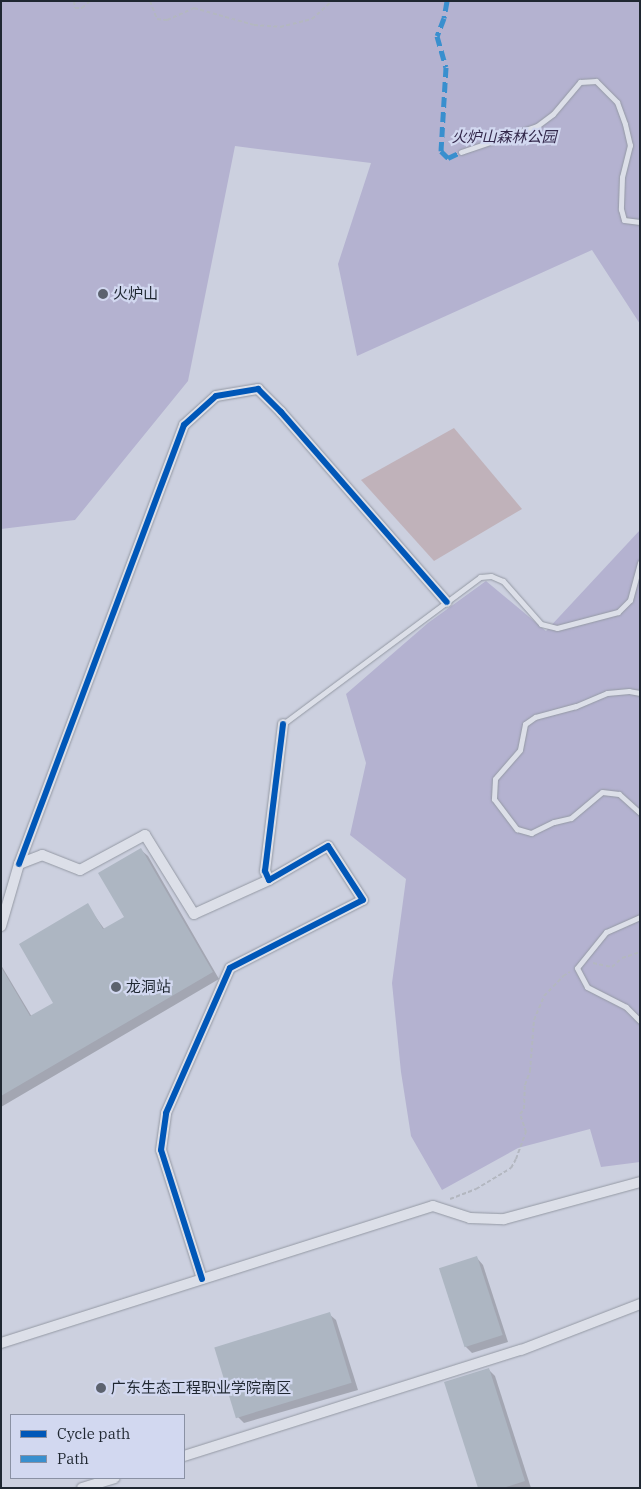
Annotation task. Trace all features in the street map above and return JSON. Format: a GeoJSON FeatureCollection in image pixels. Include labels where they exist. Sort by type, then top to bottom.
{"type":"FeatureCollection","features":[{"type":"Feature","properties":{"kind":"street"},"geometry":{"type":"LineString","coordinates":[[1,926],[19,864],[184,425],[216,396],[258,389],[281,412],[447,602]]}},
{"type":"Feature","properties":{"kind":"street"},"geometry":{"type":"LineString","coordinates":[[269,880],[265,870],[283,724]]}},
{"type":"Feature","properties":{"kind":"street"},"geometry":{"type":"LineString","coordinates":[[19,864],[42,855],[80,870],[145,835],[194,914],[269,880],[328,846],[363,900],[230,968],[166,1113],[161,1150],[202,1279]]}},
{"type":"Feature","properties":{"kind":"street"},"geometry":{"type":"LineString","coordinates":[[1,1343],[433,1206],[470,1218],[504,1219],[640,1182]]}},
{"type":"Feature","properties":{"kind":"street"},"geometry":{"type":"LineString","coordinates":[[185,1456],[521,1350],[640,1304]]}},
{"type":"Feature","properties":{"kind":"street"},"geometry":{"type":"LineString","coordinates":[[82,1488],[111,1479]]}},
{"type":"Feature","properties":{"kind":"lane"},"geometry":{"type":"LineString","coordinates":[[461,152],[537,126],[552,114],[580,82],[596,81],[617,102],[625,124],[630,145],[622,177],[621,209],[624,220],[640,222]]}},
{"type":"Feature","properties":{"kind":"lane"},"geometry":{"type":"LineString","coordinates":[[283,724],[480,577],[491,576],[503,581],[540,624],[557,628],[618,612],[630,600],[640,562]]}},
{"type":"Feature","properties":{"kind":"lane"},"geometry":{"type":"LineString","coordinates":[[640,693],[629,691],[607,693],[576,706],[535,717],[525,724],[520,750],[495,779],[494,799],[517,829],[531,833],[554,822],[571,818],[602,792],[619,794],[640,813]]}},
{"type":"Feature","properties":{"kind":"lane"},"geometry":{"type":"LineString","coordinates":[[640,917],[606,932],[577,968],[587,987],[626,1007],[640,1021]]}},
{"type":"Feature","properties":{"kind":"path"},"geometry":{"type":"LineString","coordinates":[[74,1],[75,8],[82,8],[90,1]]}},
{"type":"Feature","properties":{"kind":"path"},"geometry":{"type":"LineString","coordinates":[[150,1],[157,19],[167,20],[194,8],[254,25],[280,27],[312,19],[332,1]]}},
{"type":"Feature","properties":{"kind":"path"},"geometry":{"type":"LineString","coordinates":[[433,1206],[476,1189],[511,1168],[526,1132],[520,1114],[524,1109],[525,1085],[530,1071],[534,1020],[544,996],[563,976],[577,968],[592,962],[612,967],[622,958],[640,952]]}},
{"type":"Feature","properties":{"kind":"green space","name":"火炉山森林公园"},"geometry":{"type":"Polygon","coordinates":[[[1,1],[640,1],[640,324],[592,250],[357,356],[338,264],[371,163],[235,146],[188,381],[75,520],[1,529],[1,1]]]}},
{"type":"Feature","properties":{"kind":"green space"},"geometry":{"type":"Polygon","coordinates":[[[640,530],[640,1162],[601,1167],[590,1129],[518,1148],[442,1190],[411,1136],[401,1072],[392,983],[406,879],[350,835],[366,763],[346,694],[428,623],[486,581],[546,631],[640,530]]]}},
{"type":"Feature","properties":{"kind":"shaded area"},"geometry":{"type":"Polygon","coordinates":[[[454,428],[522,509],[434,561],[361,480],[454,428]]]}},
{"type":"Feature","properties":{"kind":"building","name":"龙洞站"},"geometry":{"type":"Polygon","coordinates":[[[141,848],[213,972],[1,1096],[1,967],[30,1016],[53,1003],[19,944],[88,903],[103,929],[124,917],[98,873],[141,848]]]}},
{"type":"Feature","properties":{"kind":"building"},"geometry":{"type":"Polygon","coordinates":[[[477,1256],[503,1335],[465,1347],[439,1268],[477,1256]]]}},
{"type":"Feature","properties":{"kind":"building"},"geometry":{"type":"Polygon","coordinates":[[[330,1312],[352,1383],[236,1418],[214,1347],[330,1312]]]}},
{"type":"Feature","properties":{"kind":"building"},"geometry":{"type":"Polygon","coordinates":[[[489,1368],[525,1481],[503,1488],[478,1488],[444,1382],[489,1368]]]}},
{"type":"Feature","properties":{"kind":"marked path"},"geometry":{"type":"LineString","coordinates":[[447,1],[444,18],[437,36],[446,67],[441,151],[448,158],[461,152]]}},
{"type":"Feature","properties":{"kind":"cycle path"},"geometry":{"type":"LineString","coordinates":[[19,864],[184,425],[216,396],[258,389],[281,412],[447,602]]}},
{"type":"Feature","properties":{"kind":"cycle path"},"geometry":{"type":"LineString","coordinates":[[202,1279],[161,1150],[166,1113],[230,968],[363,900],[328,846],[269,880],[265,871],[283,724]]}},
{"type":"Feature","properties":{"kind":"place","name":"火炉山"},"geometry":{"type":"Point","coordinates":[103,294]}},
{"type":"Feature","properties":{"kind":"place","name":"龙洞站"},"geometry":{"type":"Point","coordinates":[116,987]}},
{"type":"Feature","properties":{"kind":"place","name":"广东生态工程职业学院南区"},"geometry":{"type":"Point","coordinates":[101,1388]}}]}
